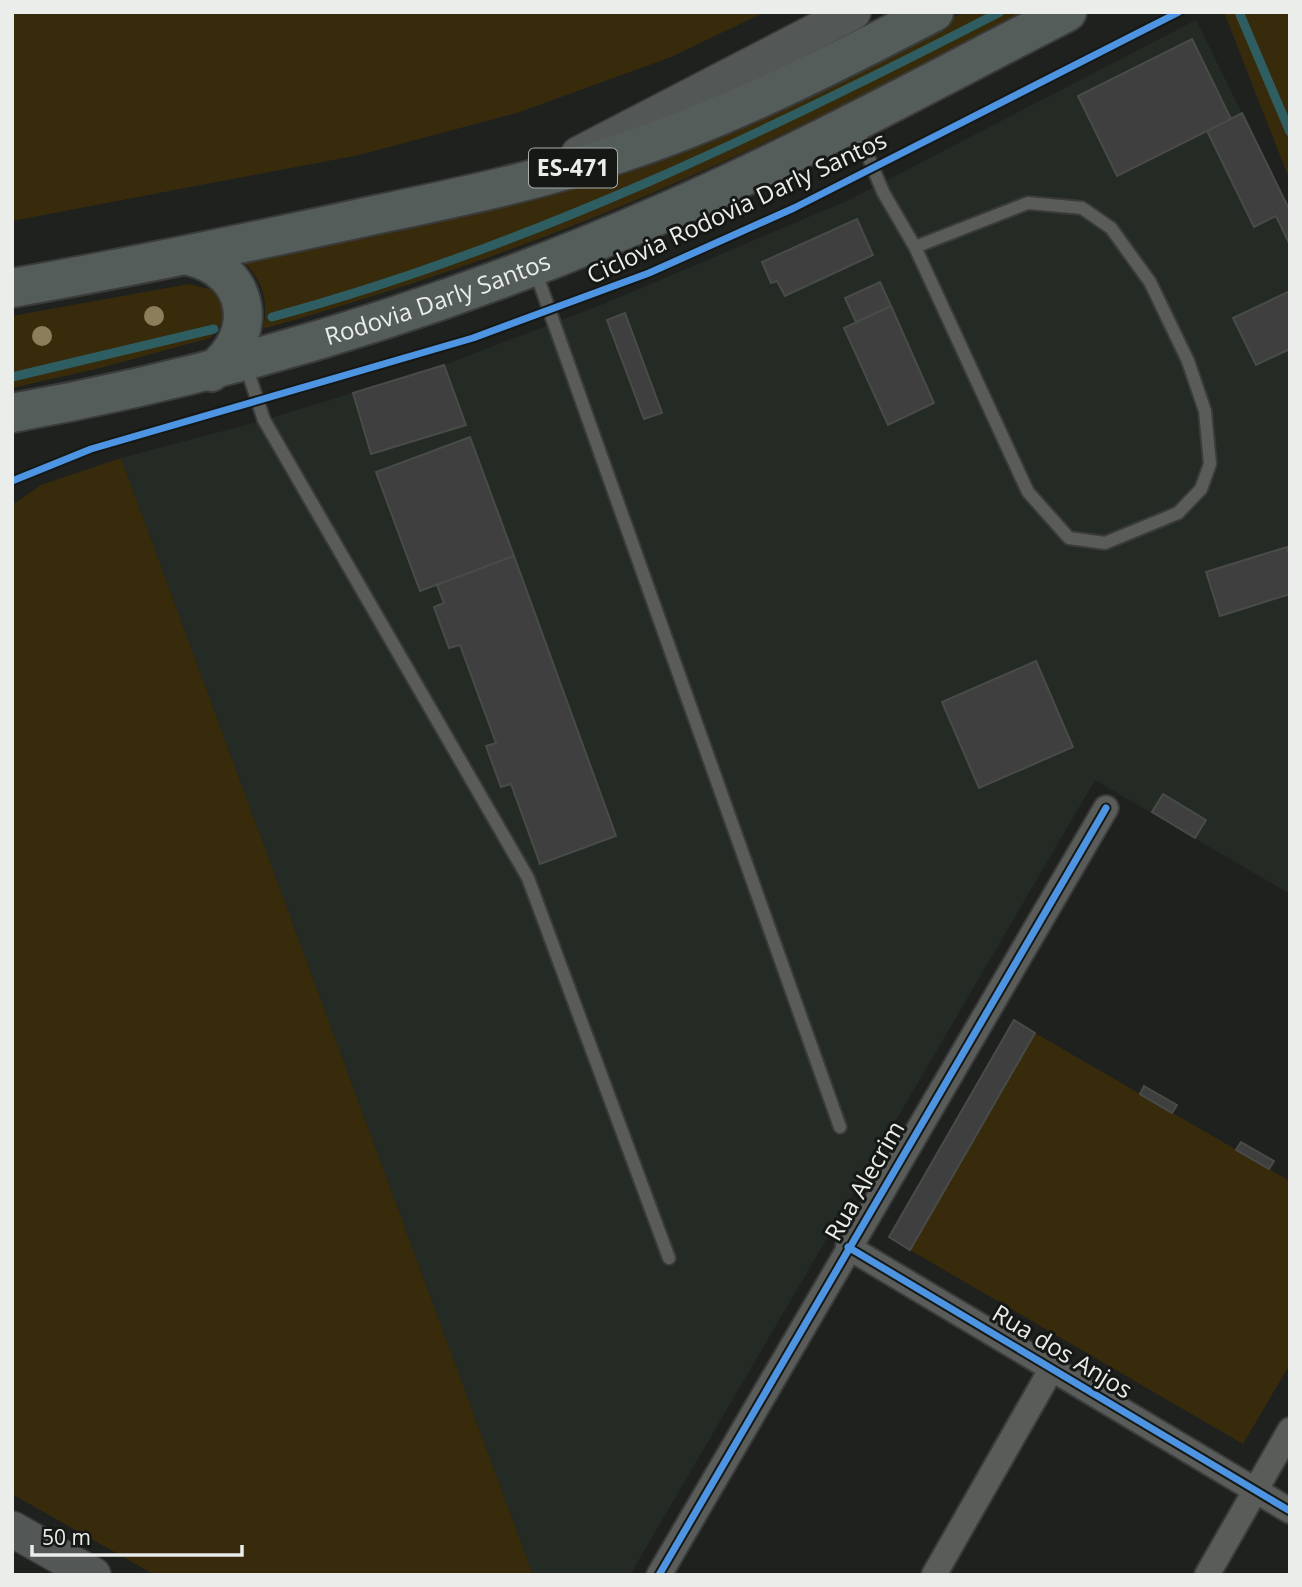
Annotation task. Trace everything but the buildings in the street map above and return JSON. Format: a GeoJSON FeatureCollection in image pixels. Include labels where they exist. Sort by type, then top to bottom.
{"type":"FeatureCollection","features":[{"type":"Feature","properties":{"kind":"main road","name":"ES-471"},"geometry":{"type":"LineString","coordinates":[[12,288],[189,256],[528,181],[621,154],[711,120],[829,67],[934,12]]}},
{"type":"Feature","properties":{"kind":"main road","name":"Rodovia Darly Santos"},"geometry":{"type":"LineString","coordinates":[[12,413],[228,367],[414,310],[534,267],[710,192],[1067,12]]}},
{"type":"Feature","properties":{"kind":"main road"},"geometry":{"type":"LineString","coordinates":[[189,256],[218,267],[229,278],[242,306],[243,321],[228,367]]}},
{"type":"Feature","properties":{"kind":"street"},"geometry":{"type":"LineString","coordinates":[[528,181],[811,28],[853,12]]}},
{"type":"Feature","properties":{"kind":"street"},"geometry":{"type":"LineString","coordinates":[[12,426],[59,405]]}},
{"type":"Feature","properties":{"kind":"street","name":"Rua Alecrim"},"geometry":{"type":"LineString","coordinates":[[659,1575],[1106,808]]}},
{"type":"Feature","properties":{"kind":"street","name":"Rua dos Anjos"},"geometry":{"type":"LineString","coordinates":[[848,1247],[1290,1511]]}},
{"type":"Feature","properties":{"kind":"street"},"geometry":{"type":"LineString","coordinates":[[933,1575],[1052,1368]]}},
{"type":"Feature","properties":{"kind":"street"},"geometry":{"type":"LineString","coordinates":[[1207,1575],[1290,1430]]}},
{"type":"Feature","properties":{"kind":"street"},"geometry":{"type":"LineString","coordinates":[[12,1529],[93,1575]]}},
{"type":"Feature","properties":{"kind":"lane"},"geometry":{"type":"LineString","coordinates":[[854,121],[883,192],[915,247],[1028,492],[1069,538],[1105,543],[1178,513],[1201,489],[1210,464],[1205,411],[1188,361],[1150,282],[1111,228],[1082,208],[1028,203],[915,247]]}},
{"type":"Feature","properties":{"kind":"lane"},"geometry":{"type":"LineString","coordinates":[[534,267],[840,1127]]}},
{"type":"Feature","properties":{"kind":"lane"},"geometry":{"type":"LineString","coordinates":[[228,367],[264,420],[528,878],[669,1258]]}},
{"type":"Feature","properties":{"kind":"shaded area"},"geometry":{"type":"Polygon","coordinates":[[[12,12],[765,12],[671,57],[517,113],[359,155],[12,221],[12,12]]]}},
{"type":"Feature","properties":{"kind":"shaded area"},"geometry":{"type":"Polygon","coordinates":[[[964,12],[1027,12],[807,123],[623,206],[471,264],[263,329],[263,292],[243,261],[384,233],[502,205],[835,78],[964,12]]]}},
{"type":"Feature","properties":{"kind":"shaded area"},"geometry":{"type":"Polygon","coordinates":[[[1224,12],[1290,12],[1290,181],[1224,12]]]}},
{"type":"Feature","properties":{"kind":"shaded area"},"geometry":{"type":"Polygon","coordinates":[[[1196,20],[1290,211],[1290,894],[1095,780],[630,1575],[533,1575],[121,458],[264,420],[444,365],[601,305],[849,200],[1196,20]]]}},
{"type":"Feature","properties":{"kind":"shaded area"},"geometry":{"type":"Polygon","coordinates":[[[189,284],[213,290],[221,302],[222,320],[210,338],[100,368],[12,388],[12,316],[189,284]]]}},
{"type":"Feature","properties":{"kind":"shaded area"},"geometry":{"type":"Polygon","coordinates":[[[121,458],[533,1575],[155,1575],[12,1494],[12,505],[41,485],[121,458]]]}},
{"type":"Feature","properties":{"kind":"shaded area"},"geometry":{"type":"Polygon","coordinates":[[[1035,1033],[1290,1181],[1290,1364],[1243,1444],[910,1250],[1035,1033]]]}},
{"type":"Feature","properties":{"kind":"waterway"},"geometry":{"type":"LineString","coordinates":[[272,317],[367,289],[460,257],[644,184],[823,101],[1000,12]]}},
{"type":"Feature","properties":{"kind":"waterway"},"geometry":{"type":"LineString","coordinates":[[1239,12],[1290,132]]}},
{"type":"Feature","properties":{"kind":"waterway"},"geometry":{"type":"LineString","coordinates":[[12,377],[214,329]]}},
{"type":"Feature","properties":{"kind":"cycle path","name":"Ciclovia Rodovia Darly Santos"},"geometry":{"type":"LineString","coordinates":[[12,481],[91,449],[473,338],[649,273],[794,208],[1179,12]]}},
{"type":"Feature","properties":{"kind":"cycle path"},"geometry":{"type":"LineString","coordinates":[[659,1575],[1106,808]]}},
{"type":"Feature","properties":{"kind":"cycle path"},"geometry":{"type":"LineString","coordinates":[[848,1247],[1290,1511]]}}]}
